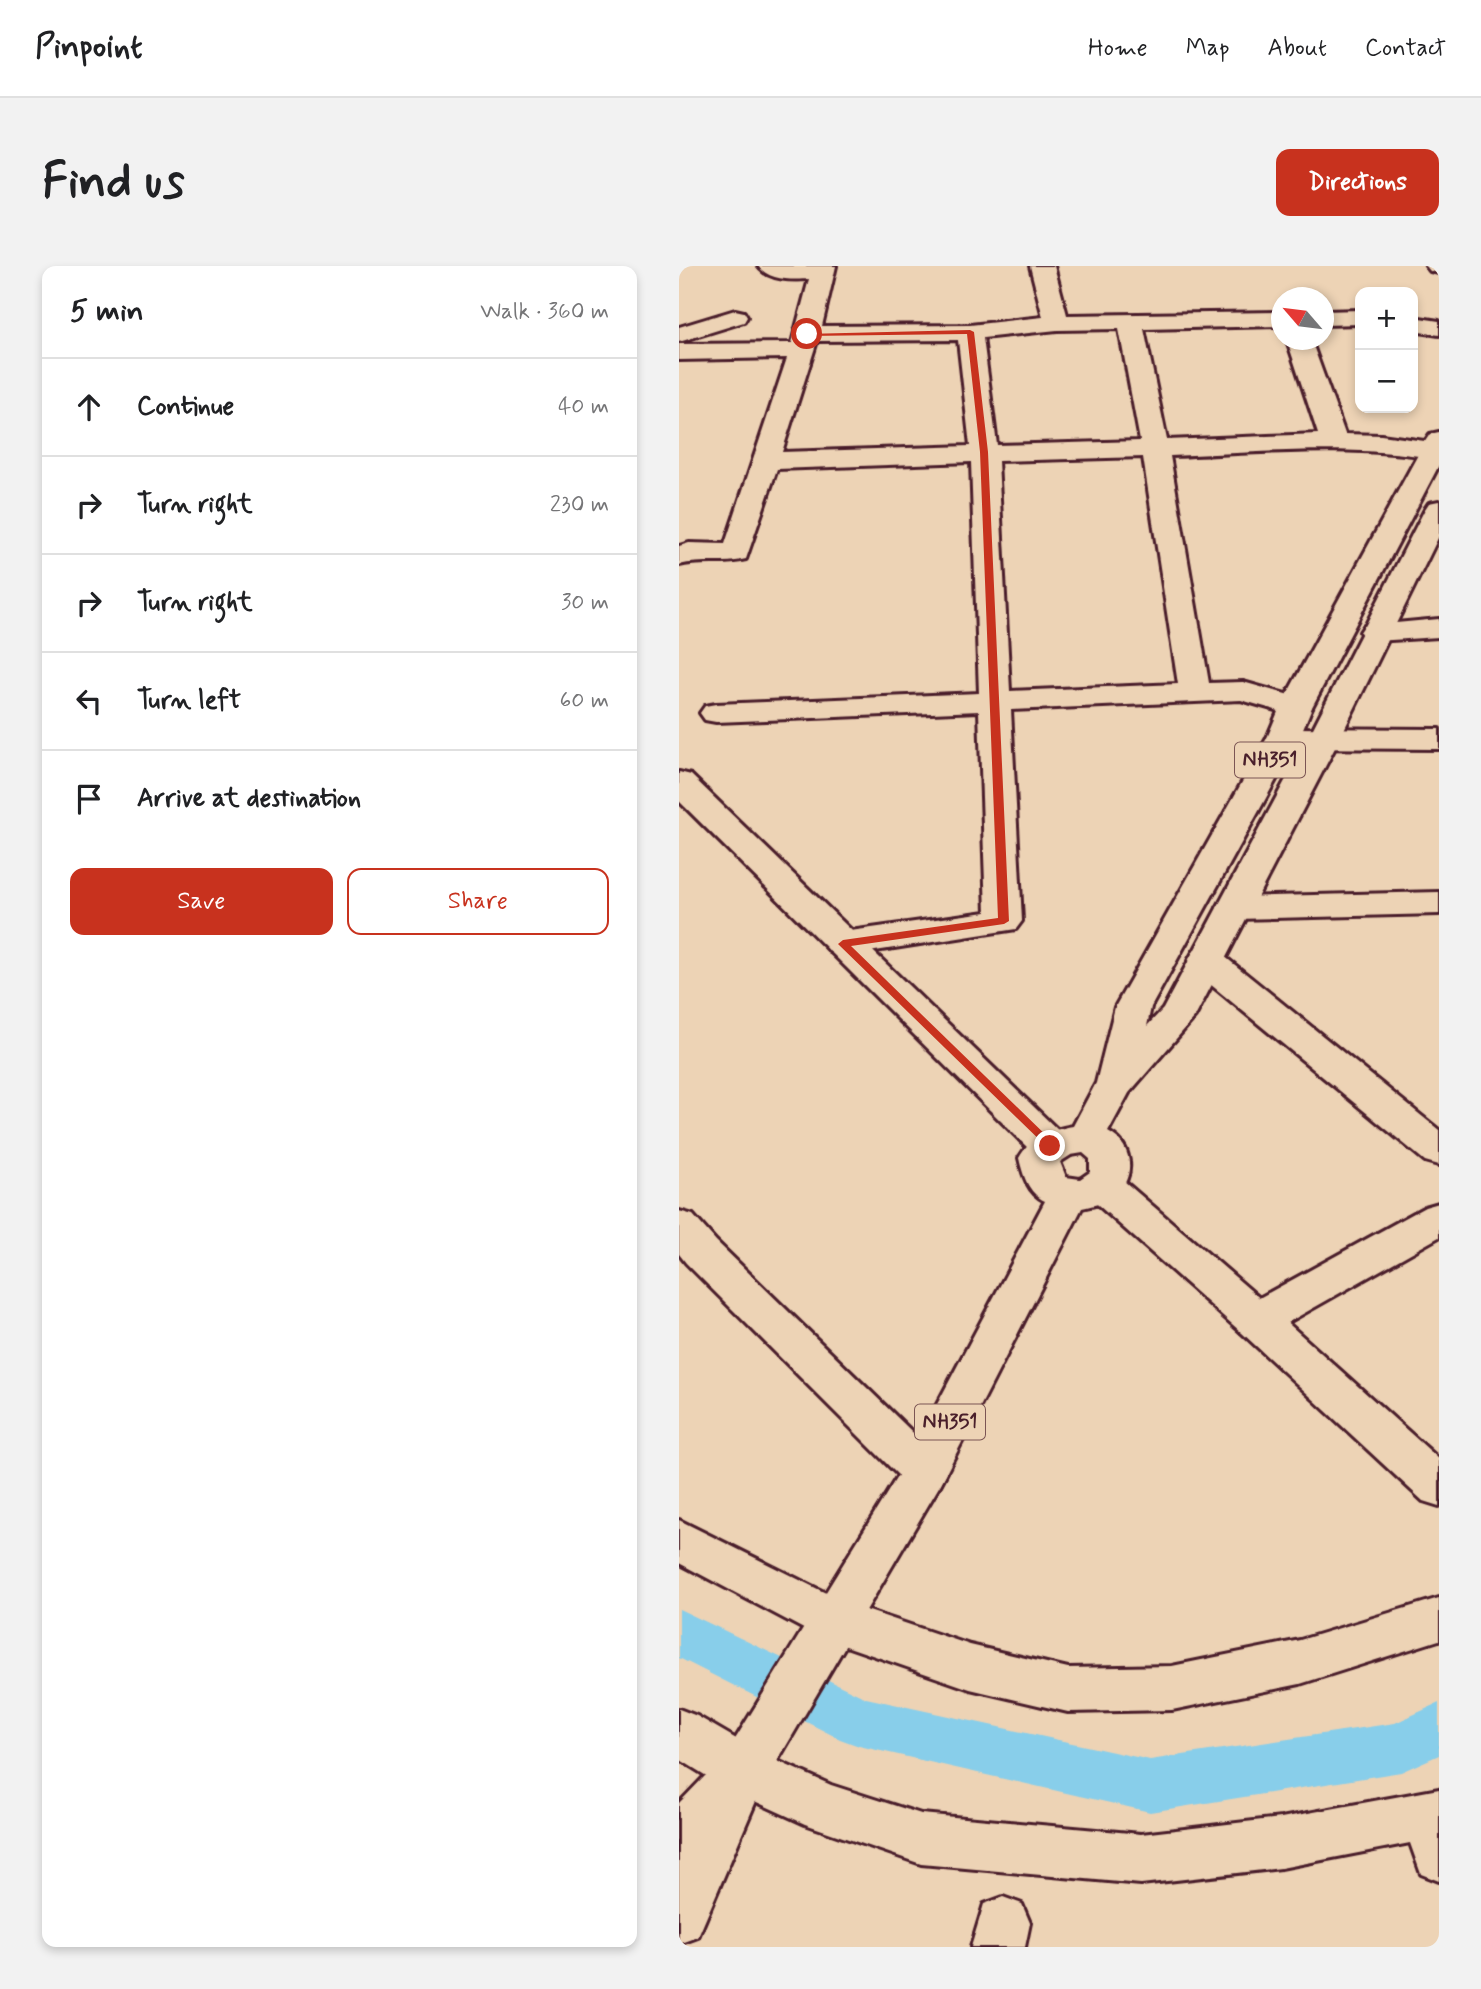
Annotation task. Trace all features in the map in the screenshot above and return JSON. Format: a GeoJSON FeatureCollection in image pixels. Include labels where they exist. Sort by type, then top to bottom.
{"type":"FeatureCollection","features":[{"type":"Feature","properties":{"kind":"main road"},"geometry":{"type":"LineString","coordinates":[[679,555],[689,552],[736,553],[805,342],[826,268],[788,273],[770,266]]}},
{"type":"Feature","properties":{"kind":"main road"},"geometry":{"type":"LineString","coordinates":[[1042,266],[1057,323]]}},
{"type":"Feature","properties":{"kind":"main road"},"geometry":{"type":"LineString","coordinates":[[679,335],[735,317]]}},
{"type":"Feature","properties":{"kind":"main road"},"geometry":{"type":"LineString","coordinates":[[1334,318],[1355,317]]}},
{"type":"Feature","properties":{"kind":"main road"},"geometry":{"type":"LineString","coordinates":[[679,352],[970,332],[1057,323],[1271,319]]}},
{"type":"Feature","properties":{"kind":"main road"},"geometry":{"type":"LineString","coordinates":[[1130,322],[1155,448],[1195,693]]}},
{"type":"Feature","properties":{"kind":"main road"},"geometry":{"type":"LineString","coordinates":[[1418,325],[1439,328]]}},
{"type":"Feature","properties":{"kind":"main road"},"geometry":{"type":"LineString","coordinates":[[843,944],[1004,921],[984,452],[970,332]]}},
{"type":"Feature","properties":{"kind":"main road"},"geometry":{"type":"LineString","coordinates":[[1302,350],[1335,444]]}},
{"type":"Feature","properties":{"kind":"main road"},"geometry":{"type":"LineString","coordinates":[[767,461],[984,452],[1335,444],[1394,443],[1437,447]]}},
{"type":"Feature","properties":{"kind":"main road","name":"NH351"},"geometry":{"type":"LineString","coordinates":[[1114,1085],[1133,1007],[1283,738],[1296,707],[1437,447]]}},
{"type":"Feature","properties":{"kind":"main road","name":"NH351"},"geometry":{"type":"LineString","coordinates":[[1086,1190],[1055,1190],[1044,1181],[1039,1171],[1039,1158],[1068,1142],[1114,1085],[1177,1017],[1324,738],[1374,632],[1439,509]]}},
{"type":"Feature","properties":{"kind":"main road"},"geometry":{"type":"LineString","coordinates":[[1374,632],[1439,628]]}},
{"type":"Feature","properties":{"kind":"main road"},"geometry":{"type":"LineString","coordinates":[[716,713],[1243,691],[1296,707]]}},
{"type":"Feature","properties":{"kind":"main road"},"geometry":{"type":"LineString","coordinates":[[1283,738],[1439,739]]}},
{"type":"Feature","properties":{"kind":"main road"},"geometry":{"type":"LineString","coordinates":[[679,782],[843,944],[1068,1142]]}},
{"type":"Feature","properties":{"kind":"main road"},"geometry":{"type":"LineString","coordinates":[[1234,908],[1439,903]]}},
{"type":"Feature","properties":{"kind":"main road"},"geometry":{"type":"LineString","coordinates":[[1206,961],[1439,1151]]}},
{"type":"Feature","properties":{"kind":"main road","name":"NH351"},"geometry":{"type":"LineString","coordinates":[[679,1918],[752,1758],[924,1472],[1086,1190],[1110,1175],[1112,1163],[1108,1153],[1098,1142],[1068,1142]]}},
{"type":"Feature","properties":{"kind":"main road"},"geometry":{"type":"LineString","coordinates":[[1086,1190],[1256,1320],[1439,1488]]}},
{"type":"Feature","properties":{"kind":"main road"},"geometry":{"type":"LineString","coordinates":[[1256,1320],[1439,1218]]}},
{"type":"Feature","properties":{"kind":"main road"},"geometry":{"type":"LineString","coordinates":[[686,1241],[924,1472]]}},
{"type":"Feature","properties":{"kind":"main road"},"geometry":{"type":"LineString","coordinates":[[679,1540],[827,1632],[1068,1690],[1172,1688],[1300,1662],[1439,1619]]}},
{"type":"Feature","properties":{"kind":"main road"},"geometry":{"type":"LineString","coordinates":[[679,1732],[752,1758],[823,1807],[921,1839],[1140,1859],[1435,1828]]}},
{"type":"Feature","properties":{"kind":"main road","name":"NH351"},"geometry":{"type":"LineString","coordinates":[[679,1840],[752,1758]]}},
{"type":"Feature","properties":{"kind":"waterway"},"geometry":{"type":"LineString","coordinates":[[679,1632],[859,1721],[1150,1786],[1401,1747],[1439,1728]]}},
{"type":"Feature","properties":{"kind":"route"},"geometry":{"type":"LineString","coordinates":[[807,334],[970,332],[984,452],[1004,921],[843,944],[1050,1146]]}}]}
